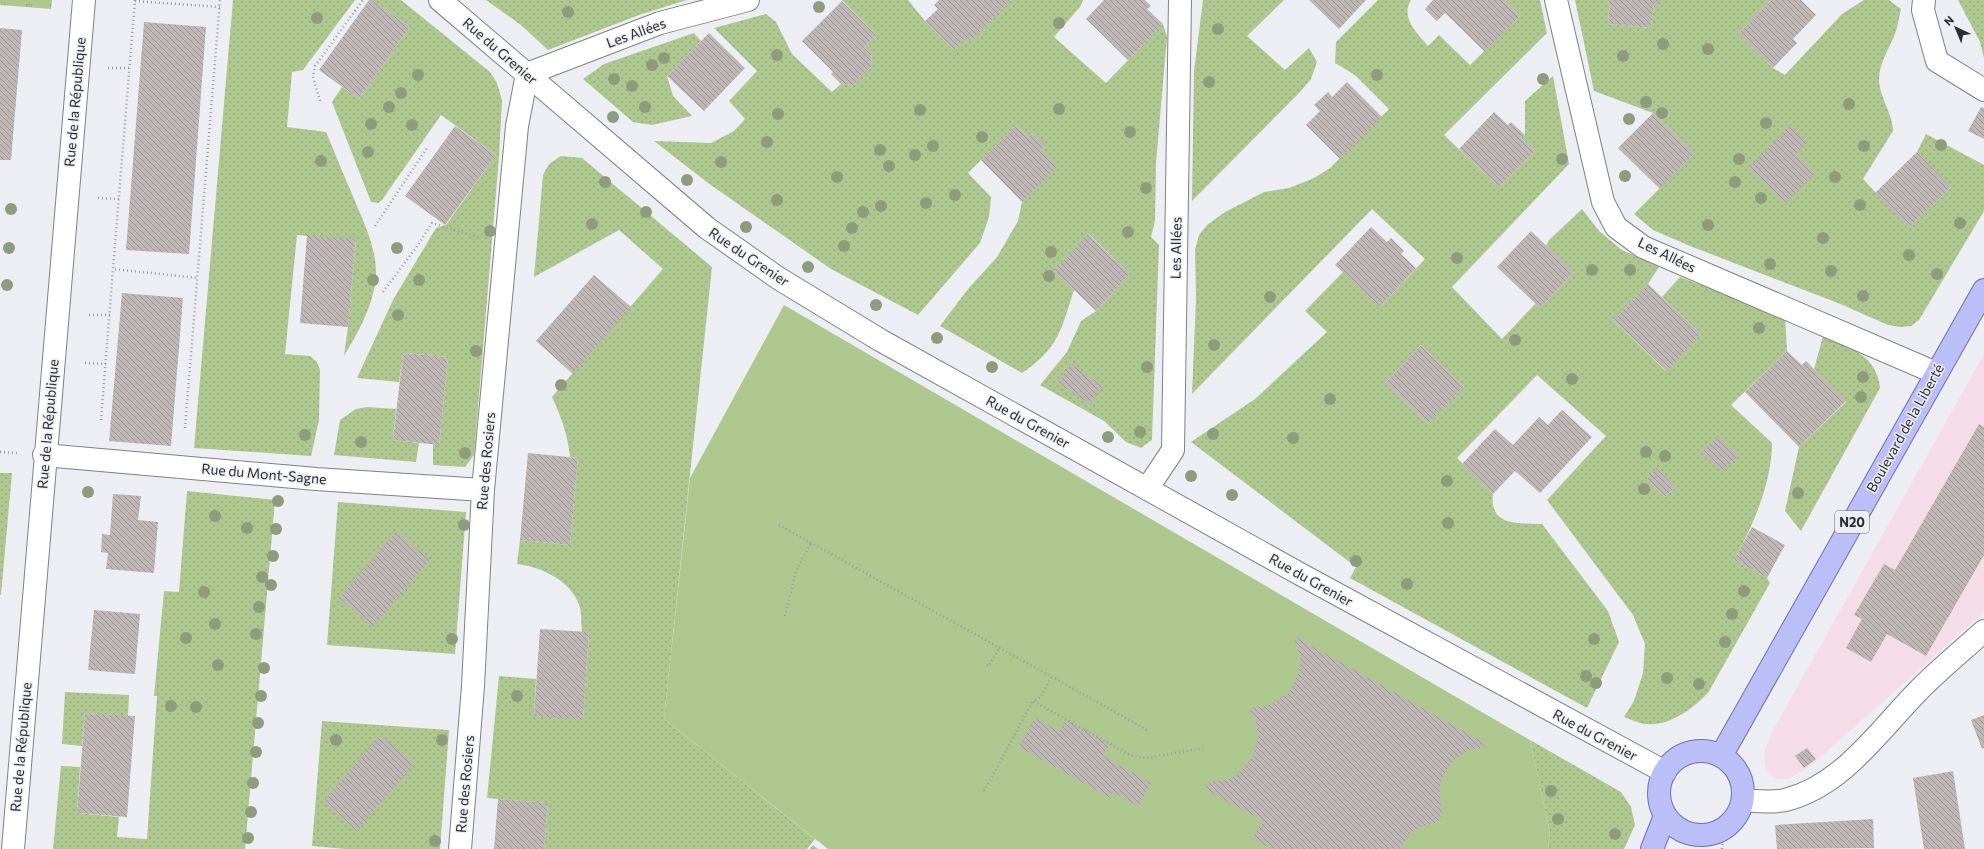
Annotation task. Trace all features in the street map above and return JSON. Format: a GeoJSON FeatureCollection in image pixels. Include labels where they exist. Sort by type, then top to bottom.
{"type":"FeatureCollection","features":[{"type":"Feature","properties":{"kind":"main road","name":"Boulevard de la Liberté"},"geometry":{"type":"LineString","coordinates":[[1721,756],[1984,290]]}},
{"type":"Feature","properties":{"kind":"main road"},"geometry":{"type":"LineString","coordinates":[[1702,751],[1721,756],[1731,763],[1739,774],[1743,787],[1743,800],[1740,811],[1724,839],[1717,833],[1694,842],[1685,833],[1674,826],[1665,816],[1660,806],[1660,782],[1664,772],[1673,762],[1683,755],[1702,751]]}},
{"type":"Feature","properties":{"kind":"main road"},"geometry":{"type":"LineString","coordinates":[[1652,849],[1665,816]]}},
{"type":"Feature","properties":{"kind":"street","name":"Rue de la République"},"geometry":{"type":"LineString","coordinates":[[13,849],[44,455],[84,0]]}},
{"type":"Feature","properties":{"kind":"street","name":"Rue du Grenier"},"geometry":{"type":"LineString","coordinates":[[440,0],[707,228],[778,278],[880,340],[1147,489],[1314,582],[1664,772]]}},
{"type":"Feature","properties":{"kind":"street","name":"Les Allées"},"geometry":{"type":"LineString","coordinates":[[527,74],[660,24],[748,0]]}},
{"type":"Feature","properties":{"kind":"street","name":"Les Allées"},"geometry":{"type":"LineString","coordinates":[[1147,489],[1173,450],[1180,0]]}},
{"type":"Feature","properties":{"kind":"street","name":"Les Allées"},"geometry":{"type":"LineString","coordinates":[[1556,0],[1603,202],[1616,227],[1643,247],[1936,373]]}},
{"type":"Feature","properties":{"kind":"street"},"geometry":{"type":"LineString","coordinates":[[1924,0],[1923,10],[1937,61],[1984,90]]}},
{"type":"Feature","properties":{"kind":"street","name":"Rue des Rosiers"},"geometry":{"type":"LineString","coordinates":[[460,849],[473,686],[483,490],[517,126],[527,74]]}},
{"type":"Feature","properties":{"kind":"street","name":"Rue du Mont-Sagne"},"geometry":{"type":"LineString","coordinates":[[44,455],[316,479],[483,490]]}},
{"type":"Feature","properties":{"kind":"street"},"geometry":{"type":"LineString","coordinates":[[1743,800],[1785,800],[1814,788],[1831,778],[1874,740],[1920,688],[1984,632]]}},
{"type":"Feature","properties":{"kind":"path"},"geometry":{"type":"LineString","coordinates":[[101,420],[135,0],[220,7]]}},
{"type":"Feature","properties":{"kind":"path"},"geometry":{"type":"LineString","coordinates":[[185,428],[220,0]]}},
{"type":"Feature","properties":{"kind":"path"},"geometry":{"type":"LineString","coordinates":[[320,101],[313,77],[315,66],[363,0]]}},
{"type":"Feature","properties":{"kind":"path"},"geometry":{"type":"LineString","coordinates":[[108,68],[130,68]]}},
{"type":"Feature","properties":{"kind":"path"},"geometry":{"type":"LineString","coordinates":[[375,226],[427,148]]}},
{"type":"Feature","properties":{"kind":"path"},"geometry":{"type":"LineString","coordinates":[[98,198],[119,199]]}},
{"type":"Feature","properties":{"kind":"path"},"geometry":{"type":"LineString","coordinates":[[383,292],[418,245],[432,223],[481,239]]}},
{"type":"Feature","properties":{"kind":"path"},"geometry":{"type":"LineString","coordinates":[[113,269],[198,278]]}},
{"type":"Feature","properties":{"kind":"path"},"geometry":{"type":"LineString","coordinates":[[89,315],[110,315]]}},
{"type":"Feature","properties":{"kind":"path"},"geometry":{"type":"LineString","coordinates":[[85,363],[106,364]]}},
{"type":"Feature","properties":{"kind":"path"},"geometry":{"type":"LineString","coordinates":[[779,525],[1149,731]]}},
{"type":"Feature","properties":{"kind":"path"},"geometry":{"type":"LineString","coordinates":[[786,616],[796,571],[811,543]]}},
{"type":"Feature","properties":{"kind":"path"},"geometry":{"type":"LineString","coordinates":[[988,665],[989,666],[999,648]]}},
{"type":"Feature","properties":{"kind":"path"},"geometry":{"type":"LineString","coordinates":[[984,791],[1034,701],[1040,697],[1051,677]]}},
{"type":"Feature","properties":{"kind":"path"},"geometry":{"type":"LineString","coordinates":[[1034,701],[1130,755],[1147,758],[1203,748]]}},
{"type":"Feature","properties":{"kind":"shaded area"},"geometry":{"type":"Polygon","coordinates":[[[1984,354],[1984,612],[1808,768],[1788,779],[1777,779],[1768,773],[1765,766],[1764,753],[1772,732],[1984,354]]]}},
{"type":"Feature","properties":{"kind":"green space"},"geometry":{"type":"Polygon","coordinates":[[[0,0],[52,0],[51,9],[0,5],[0,0]]]}},
{"type":"Feature","properties":{"kind":"green space"},"geometry":{"type":"Polygon","coordinates":[[[233,0],[355,0],[303,70],[292,72],[287,127],[326,132],[366,229],[374,253],[376,265],[376,277],[372,299],[365,316],[344,356],[356,240],[297,235],[285,354],[310,356],[317,362],[320,370],[319,420],[311,456],[194,448],[233,0]]]}},
{"type":"Feature","properties":{"kind":"green space"},"geometry":{"type":"Polygon","coordinates":[[[372,0],[401,0],[490,72],[497,83],[502,100],[499,157],[474,455],[465,467],[433,465],[433,444],[439,445],[448,357],[403,353],[399,382],[357,378],[393,300],[436,228],[446,225],[496,155],[441,115],[382,200],[378,203],[371,202],[332,102],[342,87],[359,99],[410,27],[372,0]]]}},
{"type":"Feature","properties":{"kind":"green space"},"geometry":{"type":"Polygon","coordinates":[[[486,0],[687,0],[639,15],[548,50],[521,25],[486,0]]]}},
{"type":"Feature","properties":{"kind":"green space"},"geometry":{"type":"Polygon","coordinates":[[[842,0],[908,0],[925,21],[954,50],[966,37],[971,41],[1011,0],[1083,0],[1080,7],[1054,37],[1106,83],[1163,24],[1167,37],[1156,163],[1155,221],[1151,237],[1159,245],[1152,440],[1141,448],[1126,442],[1104,421],[1040,385],[1067,352],[1081,321],[1096,311],[1130,274],[1089,234],[1054,271],[1074,290],[1062,327],[1057,337],[1044,355],[1022,373],[940,326],[968,289],[997,257],[1018,221],[1022,202],[1041,149],[1044,145],[1032,133],[1028,137],[1016,125],[968,173],[991,197],[989,217],[980,243],[918,315],[831,269],[708,183],[654,141],[711,143],[734,131],[745,119],[729,101],[757,71],[714,28],[766,14],[776,22],[792,54],[832,92],[841,84],[854,85],[872,66],[871,54],[864,47],[876,35],[842,0]]]}},
{"type":"Feature","properties":{"kind":"green space"},"geometry":{"type":"Polygon","coordinates":[[[1203,0],[1284,0],[1247,36],[1285,70],[1309,48],[1317,62],[1311,79],[1300,92],[1192,201],[1194,71],[1203,0]]]}},
{"type":"Feature","properties":{"kind":"green space"},"geometry":{"type":"Polygon","coordinates":[[[1378,0],[1411,0],[1407,13],[1411,25],[1428,46],[1439,35],[1470,65],[1520,16],[1505,1],[1540,0],[1547,33],[1444,135],[1499,187],[1535,151],[1521,138],[1525,135],[1525,101],[1553,76],[1569,164],[1452,287],[1502,339],[1535,304],[1540,308],[1574,272],[1546,246],[1549,240],[1582,209],[1599,231],[1622,250],[1659,267],[1648,284],[1613,320],[1666,371],[1701,334],[1662,297],[1680,277],[1785,317],[1787,351],[1731,405],[1772,443],[1769,473],[1765,488],[1748,533],[1734,560],[1767,578],[1770,583],[1708,693],[1680,716],[1663,723],[1654,724],[1645,724],[1624,717],[1634,701],[1643,673],[1645,644],[1633,615],[1547,500],[1606,436],[1537,375],[1457,458],[1493,494],[1493,505],[1501,518],[1515,523],[1542,524],[1608,611],[1619,642],[1587,708],[1350,578],[1356,567],[1191,442],[1255,399],[1327,332],[1305,311],[1343,272],[1380,307],[1425,259],[1372,209],[1192,394],[1196,299],[1195,250],[1199,235],[1207,225],[1225,212],[1264,192],[1289,188],[1314,178],[1330,168],[1389,109],[1355,75],[1335,63],[1336,42],[1378,0]],[[1421,345],[1385,383],[1428,424],[1464,387],[1421,345]],[[1658,469],[1647,479],[1665,497],[1675,487],[1658,469]]]}},
{"type":"Feature","properties":{"kind":"green space"},"geometry":{"type":"Polygon","coordinates":[[[1575,0],[1610,0],[1608,24],[1651,28],[1654,4],[1660,4],[1660,0],[1771,0],[1738,34],[1773,68],[1785,75],[1842,14],[1864,0],[1889,0],[1901,9],[1895,34],[1879,74],[1880,87],[1891,119],[1893,131],[1863,179],[1909,228],[1951,187],[1917,152],[1926,134],[1984,165],[1984,211],[1919,320],[1911,326],[1900,327],[1888,325],[1838,303],[1690,246],[1653,230],[1634,214],[1695,153],[1653,113],[1594,91],[1575,0]]]}},
{"type":"Feature","properties":{"kind":"green space"},"geometry":{"type":"Polygon","coordinates":[[[1958,0],[1984,0],[1984,58],[1980,42],[1958,0]]]}},
{"type":"Feature","properties":{"kind":"green space"},"geometry":{"type":"Polygon","coordinates":[[[694,33],[701,41],[667,76],[673,96],[692,116],[652,125],[633,122],[583,79],[604,64],[694,33]]]}},
{"type":"Feature","properties":{"kind":"green space"},"geometry":{"type":"Polygon","coordinates":[[[561,156],[582,158],[712,267],[664,719],[815,839],[807,849],[544,849],[548,803],[487,798],[499,676],[536,679],[534,716],[583,719],[589,633],[582,632],[579,604],[569,588],[554,576],[536,568],[517,564],[520,540],[570,545],[578,458],[570,457],[564,426],[552,397],[663,269],[619,230],[534,277],[543,175],[549,164],[561,156]]]}},
{"type":"Feature","properties":{"kind":"green space"},"geometry":{"type":"Polygon","coordinates":[[[784,305],[1530,740],[1550,833],[1548,849],[828,849],[664,719],[690,478],[784,305]]]}},
{"type":"Feature","properties":{"kind":"green space"},"geometry":{"type":"Polygon","coordinates":[[[1823,336],[1852,349],[1868,360],[1878,377],[1880,388],[1801,531],[1785,511],[1799,447],[1846,402],[1814,369],[1823,336]]]}},
{"type":"Feature","properties":{"kind":"green space"},"geometry":{"type":"Polygon","coordinates":[[[367,407],[396,409],[393,440],[419,443],[416,462],[334,455],[340,420],[356,409],[367,407]]]}},
{"type":"Feature","properties":{"kind":"green space"},"geometry":{"type":"Polygon","coordinates":[[[0,473],[12,473],[1,595],[0,595],[0,473]]]}},
{"type":"Feature","properties":{"kind":"green space"},"geometry":{"type":"Polygon","coordinates":[[[187,491],[275,500],[245,849],[53,849],[61,766],[80,767],[77,813],[119,817],[117,837],[147,839],[157,696],[154,696],[164,591],[179,592],[187,491]]]}},
{"type":"Feature","properties":{"kind":"green space"},"geometry":{"type":"Polygon","coordinates":[[[338,502],[466,512],[455,654],[327,645],[338,502]]]}},
{"type":"Feature","properties":{"kind":"green space"},"geometry":{"type":"Polygon","coordinates":[[[65,692],[129,695],[128,716],[85,713],[82,746],[62,744],[65,692]]]}},
{"type":"Feature","properties":{"kind":"green space"},"geometry":{"type":"Polygon","coordinates":[[[322,721],[449,730],[440,849],[345,849],[312,846],[322,721]]]}},
{"type":"Feature","properties":{"kind":"green space"},"geometry":{"type":"Polygon","coordinates":[[[1530,740],[1621,792],[1631,807],[1635,825],[1624,849],[1548,849],[1550,833],[1530,740]]]}},
{"type":"Feature","properties":{"kind":"building"},"geometry":{"type":"Polygon","coordinates":[[[369,0],[372,0],[410,27],[359,99],[319,70],[369,0]]]}},
{"type":"Feature","properties":{"kind":"building"},"geometry":{"type":"Polygon","coordinates":[[[939,0],[1011,0],[971,41],[966,37],[954,50],[925,21],[938,9],[934,5],[939,0]]]}},
{"type":"Feature","properties":{"kind":"building"},"geometry":{"type":"Polygon","coordinates":[[[1104,0],[1145,0],[1151,6],[1147,9],[1163,24],[1128,60],[1086,19],[1104,0]]]}},
{"type":"Feature","properties":{"kind":"building"},"geometry":{"type":"Polygon","coordinates":[[[1309,0],[1366,0],[1339,29],[1309,0]]]}},
{"type":"Feature","properties":{"kind":"building"},"geometry":{"type":"Polygon","coordinates":[[[1433,0],[1507,0],[1505,1],[1520,16],[1485,52],[1445,13],[1437,21],[1425,9],[1433,0]]]}},
{"type":"Feature","properties":{"kind":"building"},"geometry":{"type":"Polygon","coordinates":[[[1610,0],[1660,0],[1660,4],[1654,4],[1651,28],[1608,24],[1610,0]]]}},
{"type":"Feature","properties":{"kind":"building"},"geometry":{"type":"Polygon","coordinates":[[[1771,0],[1801,0],[1816,15],[1793,39],[1797,43],[1773,68],[1738,34],[1771,0]]]}},
{"type":"Feature","properties":{"kind":"building"},"geometry":{"type":"Polygon","coordinates":[[[842,1],[876,35],[864,47],[871,54],[872,66],[854,85],[841,84],[831,74],[833,72],[802,41],[842,1]]]}},
{"type":"Feature","properties":{"kind":"building"},"geometry":{"type":"Polygon","coordinates":[[[144,22],[206,27],[189,254],[126,250],[144,22]]]}},
{"type":"Feature","properties":{"kind":"building"},"geometry":{"type":"Polygon","coordinates":[[[0,28],[22,30],[11,160],[0,160],[0,28]]]}},
{"type":"Feature","properties":{"kind":"building"},"geometry":{"type":"Polygon","coordinates":[[[709,33],[745,68],[704,111],[667,76],[709,33]]]}},
{"type":"Feature","properties":{"kind":"building"},"geometry":{"type":"Polygon","coordinates":[[[1347,82],[1382,117],[1340,159],[1306,125],[1320,111],[1314,105],[1328,92],[1332,97],[1347,82]]]}},
{"type":"Feature","properties":{"kind":"building"},"geometry":{"type":"Polygon","coordinates":[[[1981,107],[1984,108],[1984,139],[1968,131],[1981,107]]]}},
{"type":"Feature","properties":{"kind":"building"},"geometry":{"type":"Polygon","coordinates":[[[1494,112],[1508,125],[1511,122],[1525,135],[1521,138],[1535,151],[1499,187],[1459,149],[1494,112]]]}},
{"type":"Feature","properties":{"kind":"building"},"geometry":{"type":"Polygon","coordinates":[[[1653,113],[1695,153],[1660,189],[1618,148],[1653,113]]]}},
{"type":"Feature","properties":{"kind":"building"},"geometry":{"type":"Polygon","coordinates":[[[1016,125],[1028,137],[1032,133],[1045,145],[1041,149],[1058,166],[1022,202],[981,160],[1016,125]]]}},
{"type":"Feature","properties":{"kind":"building"},"geometry":{"type":"Polygon","coordinates":[[[455,126],[496,155],[445,225],[405,196],[455,126]]]}},
{"type":"Feature","properties":{"kind":"building"},"geometry":{"type":"Polygon","coordinates":[[[1790,126],[1807,143],[1796,154],[1815,173],[1785,203],[1749,168],[1790,126]]]}},
{"type":"Feature","properties":{"kind":"building"},"geometry":{"type":"Polygon","coordinates":[[[1917,152],[1951,187],[1909,228],[1875,193],[1917,152]]]}},
{"type":"Feature","properties":{"kind":"building"},"geometry":{"type":"Polygon","coordinates":[[[1371,227],[1387,242],[1391,238],[1404,251],[1401,254],[1416,268],[1380,307],[1335,265],[1371,227]]]}},
{"type":"Feature","properties":{"kind":"building"},"geometry":{"type":"Polygon","coordinates":[[[1531,231],[1574,272],[1540,308],[1497,267],[1531,231]]]}},
{"type":"Feature","properties":{"kind":"building"},"geometry":{"type":"Polygon","coordinates":[[[1088,234],[1130,274],[1096,311],[1054,271],[1088,234]]]}},
{"type":"Feature","properties":{"kind":"building"},"geometry":{"type":"Polygon","coordinates":[[[307,235],[356,239],[348,327],[300,323],[307,235]]]}},
{"type":"Feature","properties":{"kind":"building"},"geometry":{"type":"Polygon","coordinates":[[[594,275],[631,307],[573,374],[536,341],[594,275]]]}},
{"type":"Feature","properties":{"kind":"building"},"geometry":{"type":"Polygon","coordinates":[[[1648,284],[1701,334],[1667,371],[1613,320],[1648,284]]]}},
{"type":"Feature","properties":{"kind":"building"},"geometry":{"type":"Polygon","coordinates":[[[122,293],[183,298],[171,446],[109,441],[122,293]]]}},
{"type":"Feature","properties":{"kind":"building"},"geometry":{"type":"Polygon","coordinates":[[[1421,345],[1464,387],[1428,424],[1385,383],[1421,345]]]}},
{"type":"Feature","properties":{"kind":"building"},"geometry":{"type":"Polygon","coordinates":[[[1787,351],[1802,365],[1806,361],[1846,401],[1799,447],[1745,392],[1787,351]]]}},
{"type":"Feature","properties":{"kind":"building"},"geometry":{"type":"Polygon","coordinates":[[[403,353],[448,357],[439,445],[393,440],[403,353]]]}},
{"type":"Feature","properties":{"kind":"building"},"geometry":{"type":"Polygon","coordinates":[[[1071,364],[1103,386],[1090,404],[1058,383],[1071,364]]]}},
{"type":"Feature","properties":{"kind":"building"},"geometry":{"type":"Polygon","coordinates":[[[1562,410],[1592,437],[1540,493],[1515,471],[1493,494],[1462,464],[1495,429],[1513,445],[1539,417],[1548,425],[1562,410]]]}},
{"type":"Feature","properties":{"kind":"building"},"geometry":{"type":"Polygon","coordinates":[[[1979,424],[1984,427],[1984,555],[1926,656],[1887,634],[1871,662],[1846,648],[1862,619],[1854,615],[1884,564],[1895,570],[1979,424]]]}},
{"type":"Feature","properties":{"kind":"building"},"geometry":{"type":"Polygon","coordinates":[[[1717,436],[1738,455],[1723,472],[1701,453],[1717,436]]]}},
{"type":"Feature","properties":{"kind":"building"},"geometry":{"type":"Polygon","coordinates":[[[528,453],[578,458],[570,545],[520,540],[528,453]]]}},
{"type":"Feature","properties":{"kind":"building"},"geometry":{"type":"Polygon","coordinates":[[[1657,468],[1675,487],[1665,497],[1647,479],[1657,468]]]}},
{"type":"Feature","properties":{"kind":"building"},"geometry":{"type":"Polygon","coordinates":[[[113,494],[141,496],[138,520],[158,522],[154,573],[106,569],[108,553],[101,552],[102,534],[110,535],[113,494]]]}},
{"type":"Feature","properties":{"kind":"building"},"geometry":{"type":"Polygon","coordinates":[[[1752,527],[1785,545],[1767,578],[1734,560],[1752,527]]]}},
{"type":"Feature","properties":{"kind":"building"},"geometry":{"type":"Polygon","coordinates":[[[396,531],[430,560],[373,627],[339,598],[396,531]]]}},
{"type":"Feature","properties":{"kind":"building"},"geometry":{"type":"Polygon","coordinates":[[[94,610],[140,614],[135,674],[88,670],[94,610]]]}},
{"type":"Feature","properties":{"kind":"building"},"geometry":{"type":"Polygon","coordinates":[[[540,629],[589,632],[583,720],[534,716],[540,629]]]}},
{"type":"Feature","properties":{"kind":"building"},"geometry":{"type":"Polygon","coordinates":[[[1292,635],[1485,743],[1482,748],[1467,751],[1454,760],[1445,772],[1440,786],[1440,802],[1443,811],[1438,822],[1423,826],[1410,834],[1400,849],[1271,849],[1252,838],[1263,821],[1205,789],[1209,782],[1226,780],[1237,775],[1253,757],[1258,735],[1256,721],[1249,708],[1269,705],[1289,693],[1299,672],[1301,661],[1298,647],[1292,635]]]}},
{"type":"Feature","properties":{"kind":"building"},"geometry":{"type":"Polygon","coordinates":[[[85,713],[135,716],[127,817],[77,813],[85,713]]]}},
{"type":"Feature","properties":{"kind":"building"},"geometry":{"type":"Polygon","coordinates":[[[1984,715],[1984,748],[1982,749],[1971,720],[1984,715]]]}},
{"type":"Feature","properties":{"kind":"building"},"geometry":{"type":"Polygon","coordinates":[[[1035,718],[1059,731],[1066,720],[1110,744],[1103,756],[1151,783],[1138,806],[1113,792],[1110,798],[1019,747],[1035,718]]]}},
{"type":"Feature","properties":{"kind":"building"},"geometry":{"type":"Polygon","coordinates":[[[380,735],[414,764],[357,831],[323,802],[380,735]]]}},
{"type":"Feature","properties":{"kind":"building"},"geometry":{"type":"Polygon","coordinates":[[[1807,748],[1816,759],[1804,768],[1795,756],[1807,748]]]}},
{"type":"Feature","properties":{"kind":"building"},"geometry":{"type":"Polygon","coordinates":[[[1953,771],[1965,849],[1924,849],[1913,778],[1953,771]]]}},
{"type":"Feature","properties":{"kind":"building"},"geometry":{"type":"Polygon","coordinates":[[[498,799],[548,803],[544,849],[494,849],[498,799]]]}},
{"type":"Feature","properties":{"kind":"building"},"geometry":{"type":"Polygon","coordinates":[[[1873,819],[1874,848],[1777,849],[1775,825],[1873,819]]]}},
{"type":"Feature","properties":{"kind":"building"},"geometry":{"type":"Polygon","coordinates":[[[813,845],[818,849],[810,849],[813,845]]]}}]}
